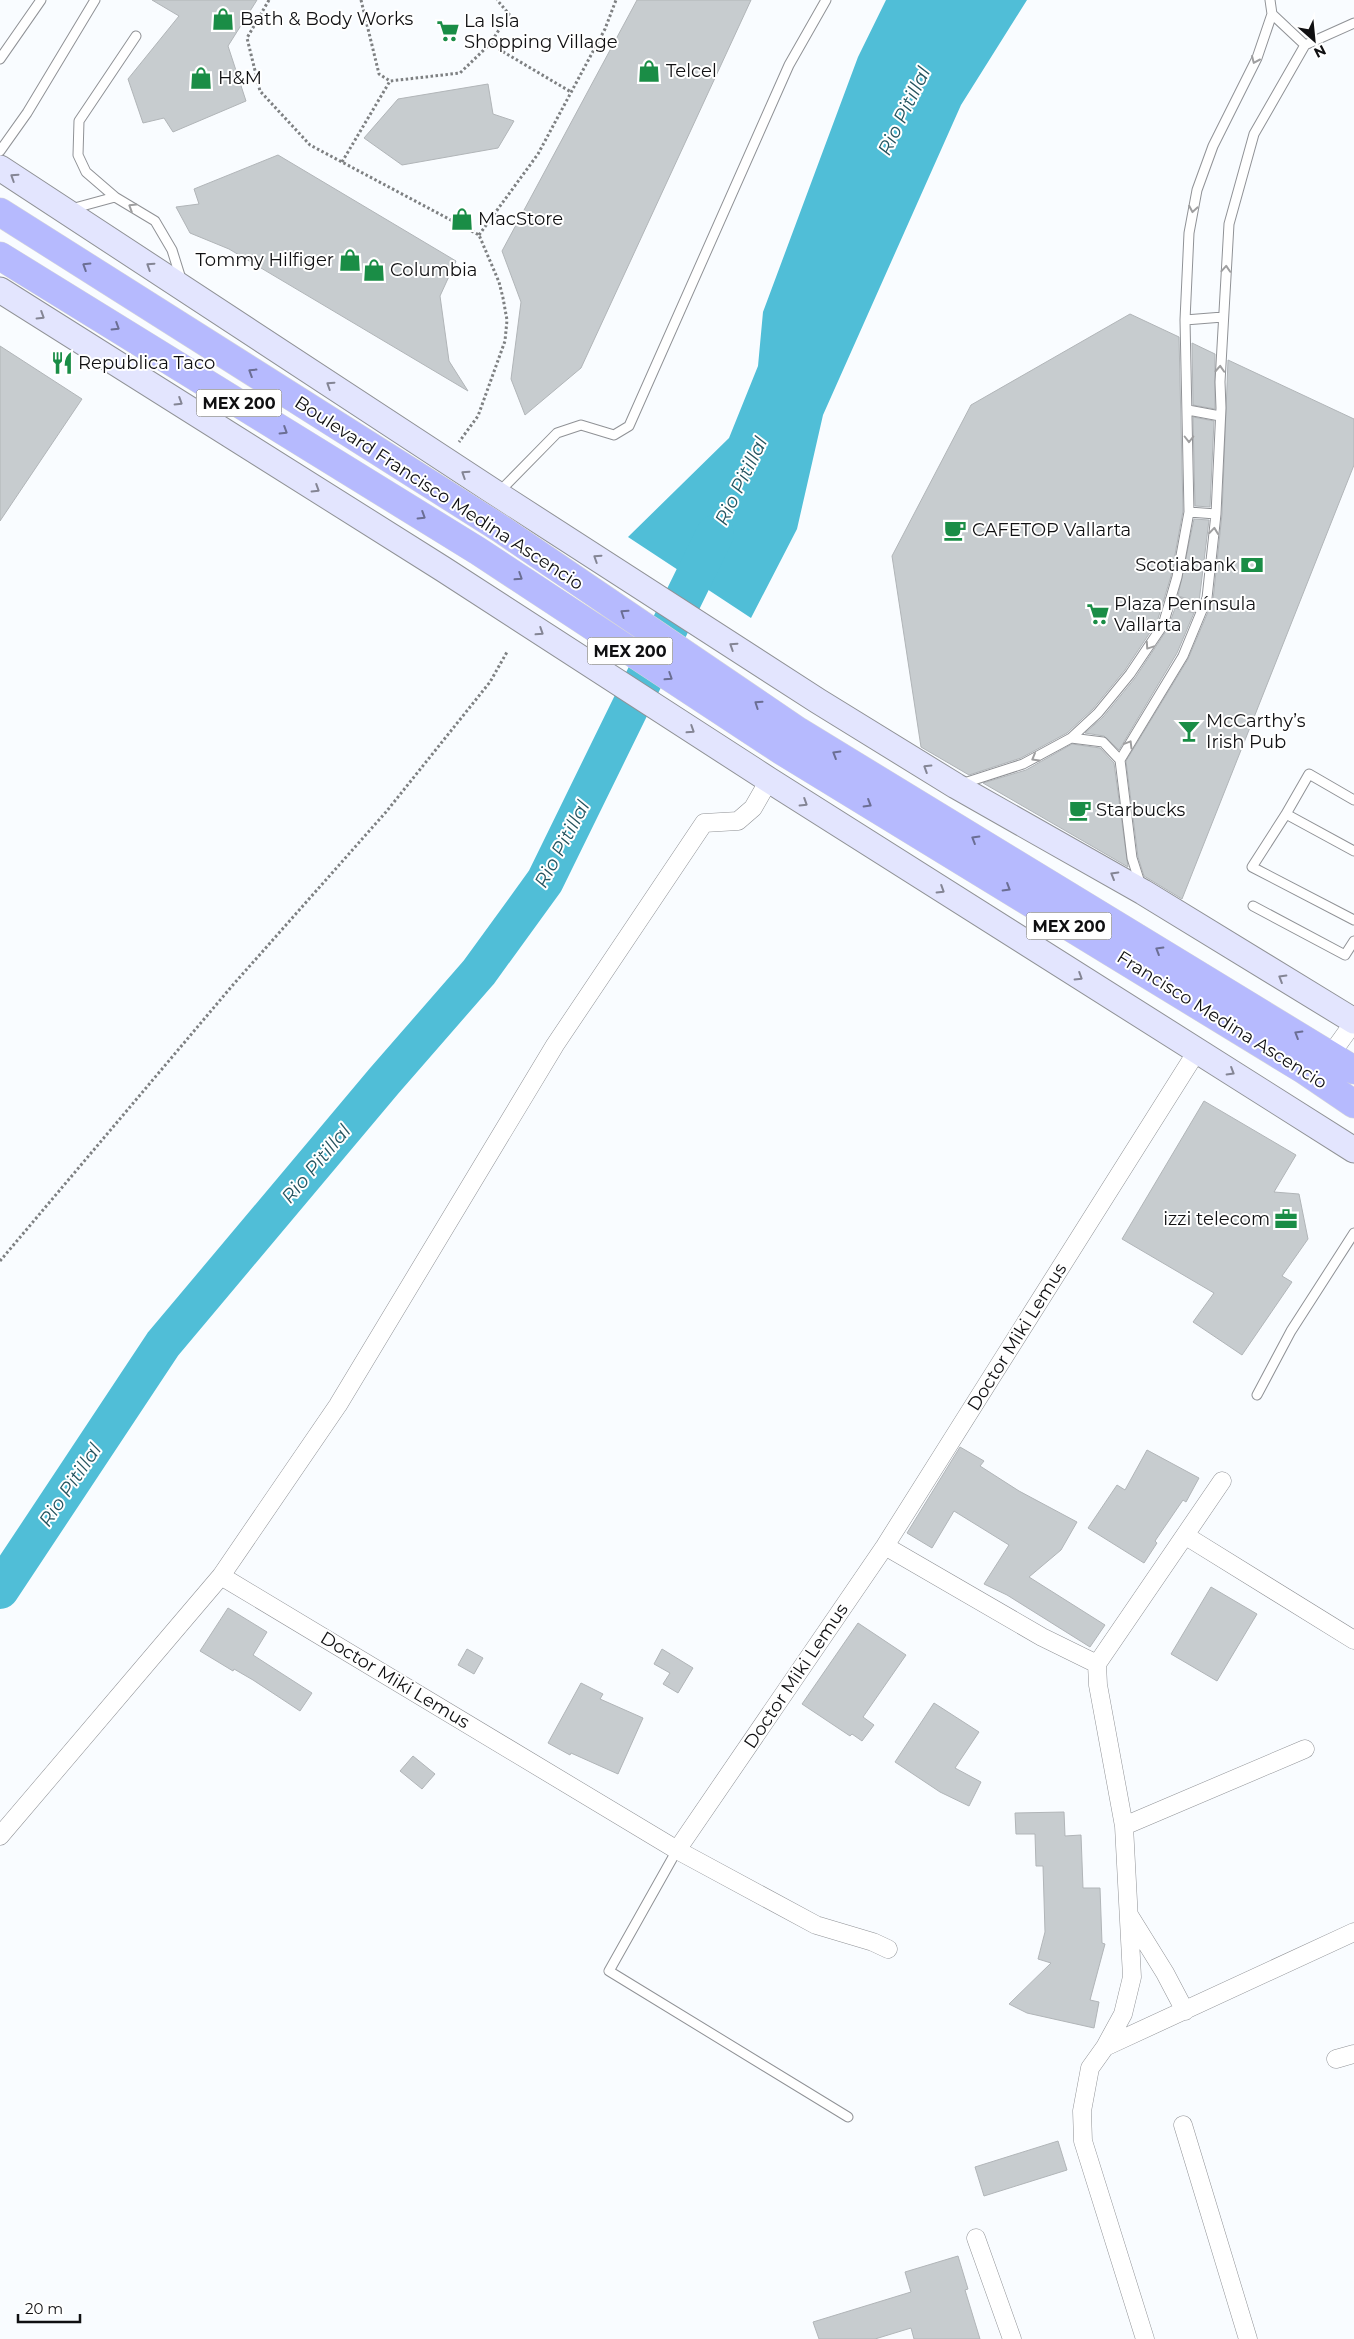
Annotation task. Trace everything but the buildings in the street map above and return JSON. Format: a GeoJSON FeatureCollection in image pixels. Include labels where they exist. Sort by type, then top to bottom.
{"type":"FeatureCollection","features":[{"type":"Feature","properties":{"kind":"highway","name":"Boulevard Francisco Medina Ascencio"},"geometry":{"type":"LineString","coordinates":[[0,212],[501,529],[790,741]]}},
{"type":"Feature","properties":{"kind":"highway","name":"Boulevard Francisco Medina Ascencio"},"geometry":{"type":"LineString","coordinates":[[0,256],[790,741]]}},
{"type":"Feature","properties":{"kind":"highway","name":"Francisco Medina Ascencio"},"geometry":{"type":"LineString","coordinates":[[790,741],[1330,1054],[1354,1070]]}},
{"type":"Feature","properties":{"kind":"highway","name":"Francisco Medina Ascencio"},"geometry":{"type":"LineString","coordinates":[[790,741],[1315,1076],[1354,1104]]}},
{"type":"Feature","properties":{"kind":"main road"},"geometry":{"type":"LineString","coordinates":[[0,168],[497,494],[818,701],[956,786],[1143,892],[1354,1021]]}},
{"type":"Feature","properties":{"kind":"main road"},"geometry":{"type":"LineString","coordinates":[[0,290],[470,587],[766,778],[1197,1051],[1283,1103],[1354,1150]]}},
{"type":"Feature","properties":{"kind":"street"},"geometry":{"type":"LineString","coordinates":[[0,1836],[221,1576],[338,1405],[556,1045],[704,823],[738,822],[753,808],[766,778]]}},
{"type":"Feature","properties":{"kind":"street"},"geometry":{"type":"LineString","coordinates":[[1315,1076],[1354,1021]]}},
{"type":"Feature","properties":{"kind":"street","name":"Doctor Miki Lemus"},"geometry":{"type":"LineString","coordinates":[[221,1576],[677,1850],[885,1546],[1197,1051]]}},
{"type":"Feature","properties":{"kind":"street"},"geometry":{"type":"LineString","coordinates":[[1145,2339],[1083,2141],[1082,2112],[1090,2068],[1105,2047],[1123,2014],[1132,1977],[1124,1826],[1098,1685],[1097,1664],[1222,1481]]}},
{"type":"Feature","properties":{"kind":"street"},"geometry":{"type":"LineString","coordinates":[[1186,1536],[1354,1640]]}},
{"type":"Feature","properties":{"kind":"street"},"geometry":{"type":"LineString","coordinates":[[885,1546],[1042,1637],[1097,1664]]}},
{"type":"Feature","properties":{"kind":"street"},"geometry":{"type":"LineString","coordinates":[[1124,1826],[1305,1749]]}},
{"type":"Feature","properties":{"kind":"street"},"geometry":{"type":"LineString","coordinates":[[677,1850],[816,1925],[873,1942],[888,1949]]}},
{"type":"Feature","properties":{"kind":"street"},"geometry":{"type":"LineString","coordinates":[[1129,1915],[1165,1973],[1185,2011]]}},
{"type":"Feature","properties":{"kind":"street"},"geometry":{"type":"LineString","coordinates":[[1105,2047],[1354,1932]]}},
{"type":"Feature","properties":{"kind":"street"},"geometry":{"type":"LineString","coordinates":[[1336,2059],[1354,2054]]}},
{"type":"Feature","properties":{"kind":"street"},"geometry":{"type":"LineString","coordinates":[[1183,2125],[1248,2339]]}},
{"type":"Feature","properties":{"kind":"street"},"geometry":{"type":"LineString","coordinates":[[976,2238],[1012,2339]]}},
{"type":"Feature","properties":{"kind":"lane"},"geometry":{"type":"LineString","coordinates":[[0,59],[41,0]]}},
{"type":"Feature","properties":{"kind":"lane"},"geometry":{"type":"LineString","coordinates":[[0,151],[27,113],[95,0]]}},
{"type":"Feature","properties":{"kind":"lane"},"geometry":{"type":"LineString","coordinates":[[497,494],[557,433],[581,425],[614,435],[628,426],[789,65],[826,0]]}},
{"type":"Feature","properties":{"kind":"lane"},"geometry":{"type":"LineString","coordinates":[[956,786],[1024,764],[1071,738],[1098,713],[1130,674],[1163,625],[1177,577],[1189,512],[1185,320],[1189,234],[1196,190],[1213,146],[1257,58],[1272,14],[1270,0]]}},
{"type":"Feature","properties":{"kind":"lane"},"geometry":{"type":"LineString","coordinates":[[1272,14],[1306,45]]}},
{"type":"Feature","properties":{"kind":"lane"},"geometry":{"type":"LineString","coordinates":[[1120,760],[1183,656],[1206,598],[1216,514],[1223,317],[1229,224],[1254,134],[1306,45],[1354,23]]}},
{"type":"Feature","properties":{"kind":"lane"},"geometry":{"type":"LineString","coordinates":[[136,36],[79,121],[78,155],[86,172],[115,197],[155,221],[172,250],[184,289]]}},
{"type":"Feature","properties":{"kind":"lane"},"geometry":{"type":"LineString","coordinates":[[65,210],[115,197]]}},
{"type":"Feature","properties":{"kind":"lane"},"geometry":{"type":"LineString","coordinates":[[1185,320],[1223,317]]}},
{"type":"Feature","properties":{"kind":"lane"},"geometry":{"type":"LineString","coordinates":[[1188,410],[1220,416]]}},
{"type":"Feature","properties":{"kind":"lane"},"geometry":{"type":"LineString","coordinates":[[1189,512],[1216,514]]}},
{"type":"Feature","properties":{"kind":"lane"},"geometry":{"type":"LineString","coordinates":[[1170,600],[1202,609]]}},
{"type":"Feature","properties":{"kind":"lane"},"geometry":{"type":"LineString","coordinates":[[1071,738],[1103,742],[1120,760],[1132,858],[1143,892]]}},
{"type":"Feature","properties":{"kind":"lane"},"geometry":{"type":"LineString","coordinates":[[1354,800],[1309,774],[1252,867],[1354,920]]}},
{"type":"Feature","properties":{"kind":"lane"},"geometry":{"type":"LineString","coordinates":[[1286,814],[1354,851]]}},
{"type":"Feature","properties":{"kind":"lane"},"geometry":{"type":"LineString","coordinates":[[1253,906],[1345,954],[1354,941]]}},
{"type":"Feature","properties":{"kind":"lane"},"geometry":{"type":"LineString","coordinates":[[1257,1395],[1291,1331],[1354,1233]]}},
{"type":"Feature","properties":{"kind":"lane"},"geometry":{"type":"LineString","coordinates":[[677,1850],[609,1971],[848,2117]]}},
{"type":"Feature","properties":{"kind":"path"},"geometry":{"type":"LineString","coordinates":[[269,0],[247,38],[260,91],[310,145],[479,235],[499,282],[507,320],[506,341],[478,416],[445,460]]}},
{"type":"Feature","properties":{"kind":"path"},"geometry":{"type":"LineString","coordinates":[[361,0],[378,74],[390,81],[460,73],[490,44],[510,14],[497,0]]}},
{"type":"Feature","properties":{"kind":"path"},"geometry":{"type":"LineString","coordinates":[[479,235],[538,154],[604,29],[616,0]]}},
{"type":"Feature","properties":{"kind":"path"},"geometry":{"type":"LineString","coordinates":[[490,44],[571,92]]}},
{"type":"Feature","properties":{"kind":"path"},"geometry":{"type":"LineString","coordinates":[[342,162],[390,81]]}},
{"type":"Feature","properties":{"kind":"path"},"geometry":{"type":"LineString","coordinates":[[0,1261],[232,986],[386,812],[490,682],[508,652]]}},
{"type":"Feature","properties":{"kind":"water"},"geometry":{"type":"Polygon","coordinates":[[[886,0],[1027,0],[961,105],[823,415],[797,529],[751,618],[628,537],[729,438],[758,366],[763,312],[858,57],[886,0]]]}},
{"type":"Feature","properties":{"kind":"waterway","name":"Rio Pitillal"},"geometry":{"type":"LineString","coordinates":[[0,1590],[163,1344],[384,1081],[479,972],[545,881],[715,534]]}},
{"type":"Feature","properties":{"kind":"place","name":"Bath & Body Works"},"geometry":{"type":"Point","coordinates":[223,19]}},
{"type":"Feature","properties":{"kind":"place","name":"La Isla Shopping Village"},"geometry":{"type":"Point","coordinates":[448,31]}},
{"type":"Feature","properties":{"kind":"place","name":"Telcel"},"geometry":{"type":"Point","coordinates":[649,71]}},
{"type":"Feature","properties":{"kind":"place","name":"H&M"},"geometry":{"type":"Point","coordinates":[201,78]}},
{"type":"Feature","properties":{"kind":"place","name":"MacStore"},"geometry":{"type":"Point","coordinates":[462,219]}},
{"type":"Feature","properties":{"kind":"place","name":"Tommy Hilfiger"},"geometry":{"type":"Point","coordinates":[350,260]}},
{"type":"Feature","properties":{"kind":"place","name":"Columbia"},"geometry":{"type":"Point","coordinates":[374,270]}},
{"type":"Feature","properties":{"kind":"place","name":"Republica Taco"},"geometry":{"type":"Point","coordinates":[62,363]}},
{"type":"Feature","properties":{"kind":"place","name":"CAFETOP Vallarta"},"geometry":{"type":"Point","coordinates":[955,530]}},
{"type":"Feature","properties":{"kind":"place","name":"Scotiabank"},"geometry":{"type":"Point","coordinates":[1252,565]}},
{"type":"Feature","properties":{"kind":"place","name":"Plaza Península Vallarta"},"geometry":{"type":"Point","coordinates":[1098,614]}},
{"type":"Feature","properties":{"kind":"place","name":"McCarthy’s Irish Pub"},"geometry":{"type":"Point","coordinates":[1189,731]}},
{"type":"Feature","properties":{"kind":"place","name":"Starbucks"},"geometry":{"type":"Point","coordinates":[1080,810]}},
{"type":"Feature","properties":{"kind":"place","name":"izzi telecom"},"geometry":{"type":"Point","coordinates":[1286,1219]}}]}
